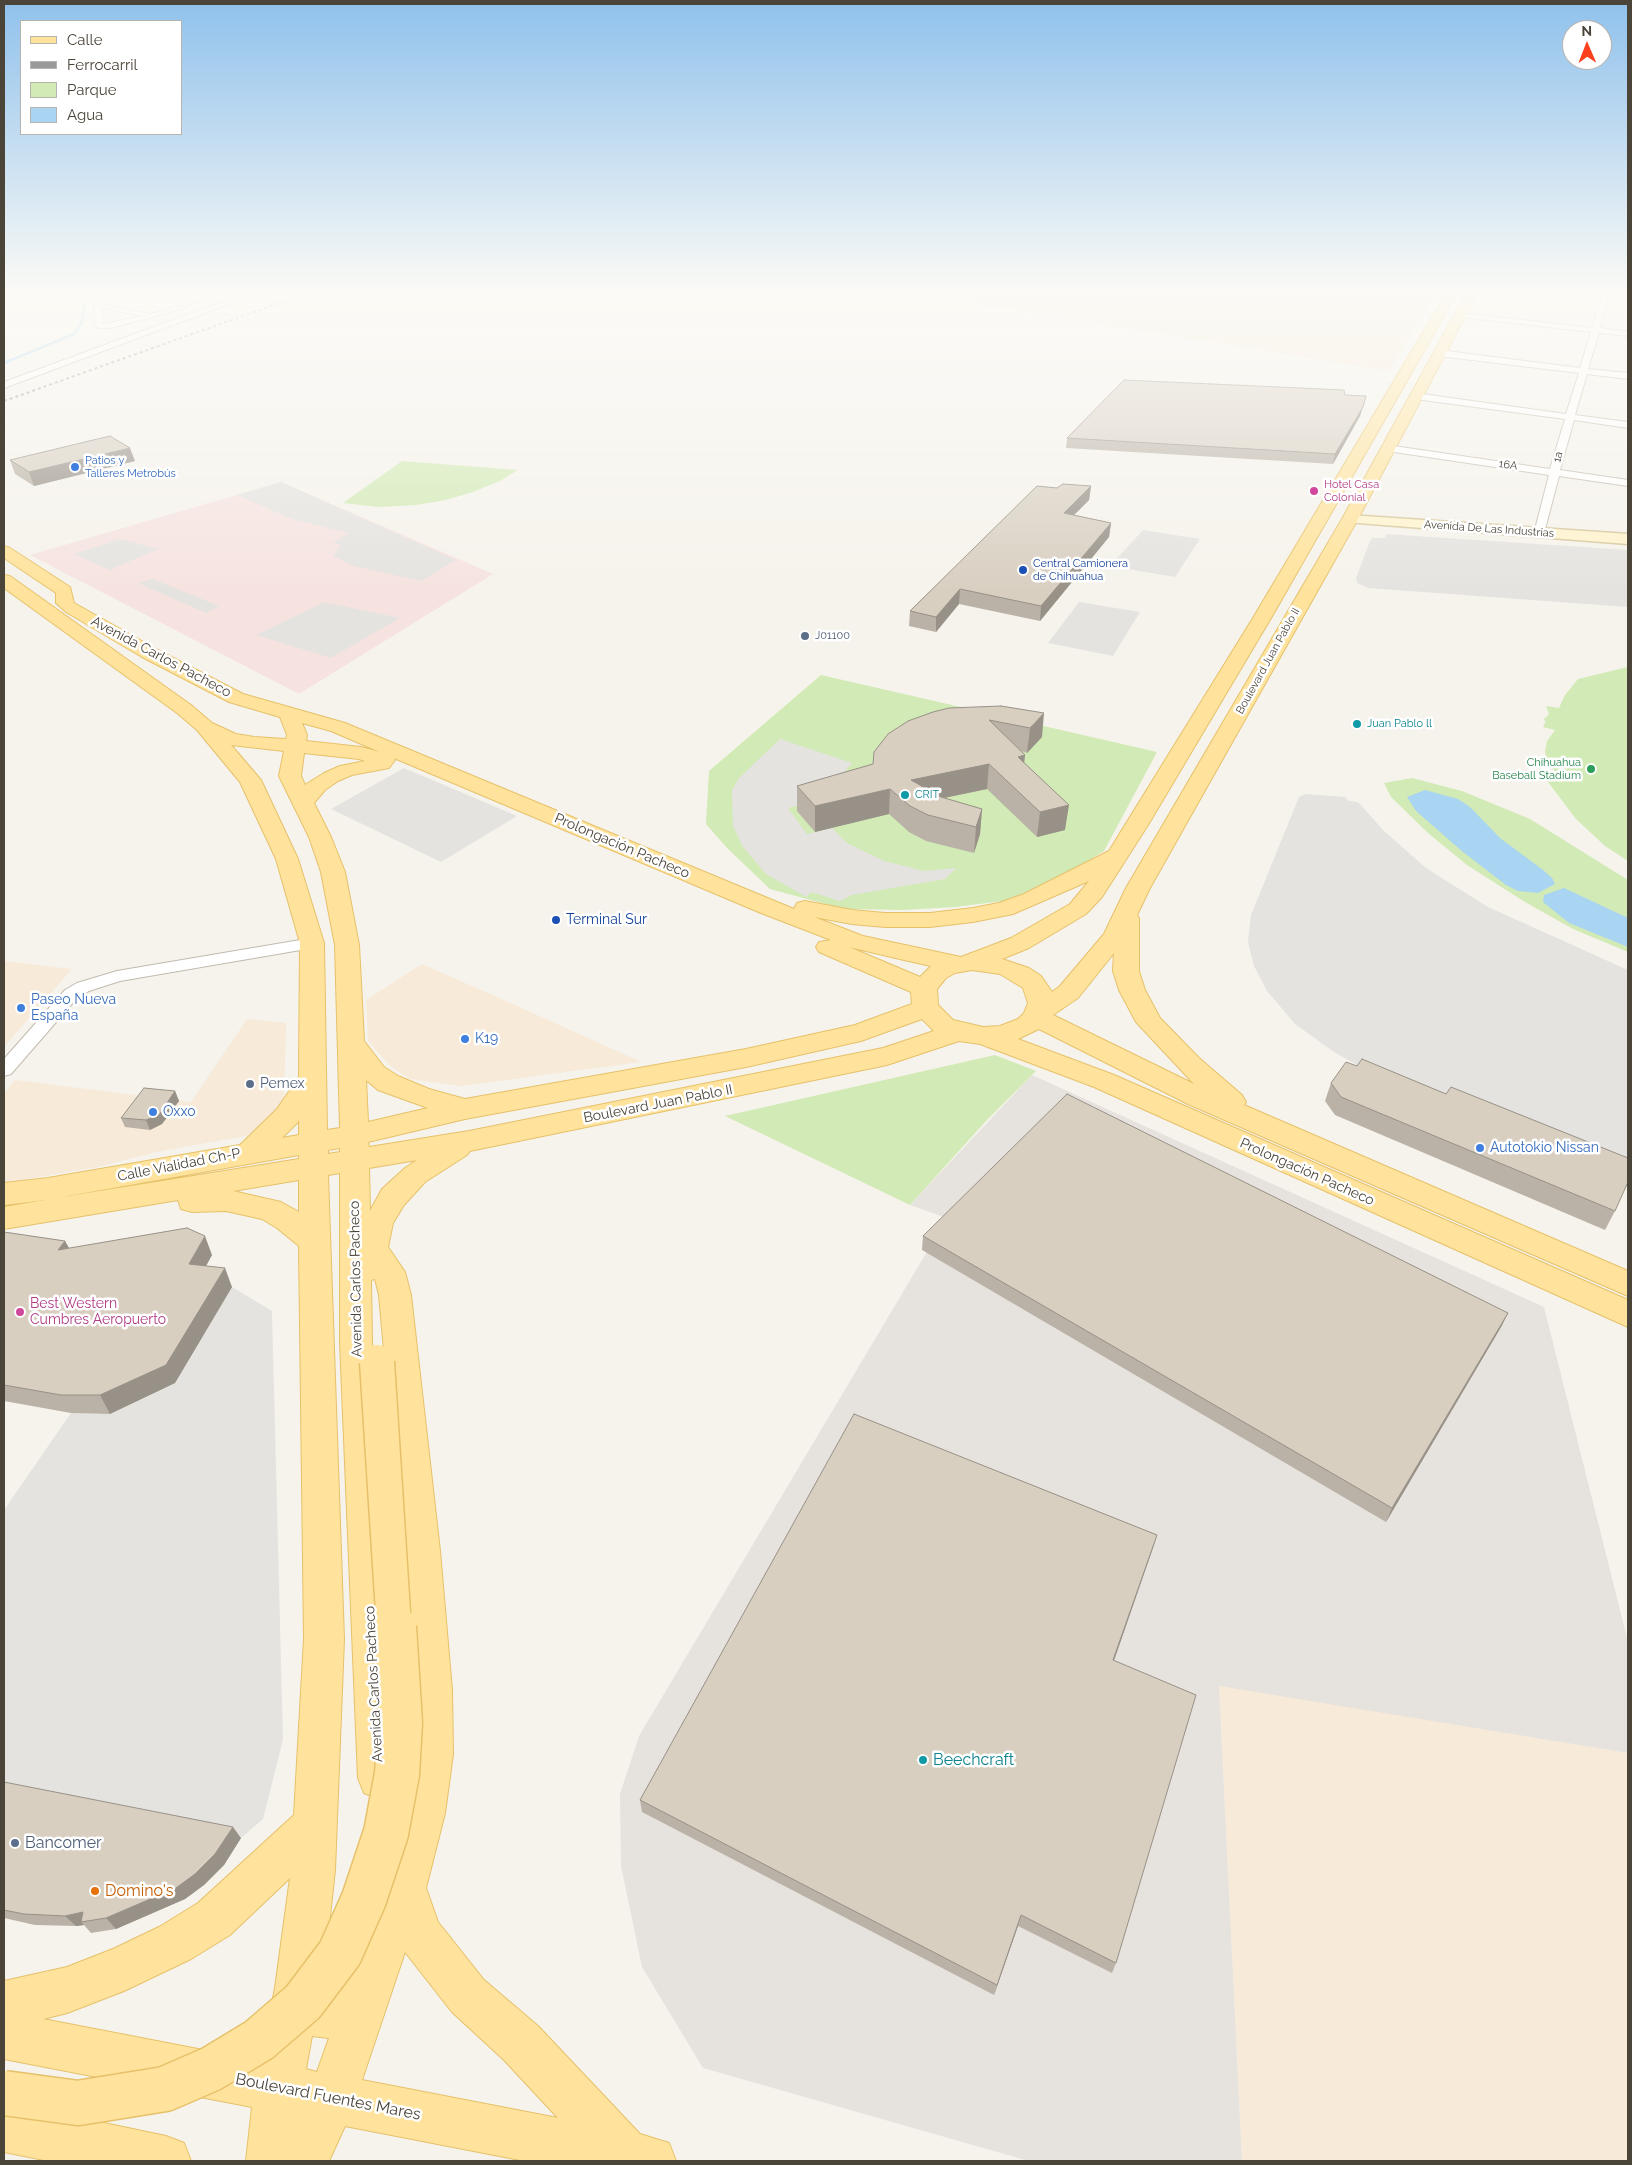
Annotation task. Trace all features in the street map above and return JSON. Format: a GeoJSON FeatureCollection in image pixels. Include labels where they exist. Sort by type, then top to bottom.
{"type":"FeatureCollection","features":[{"type":"Feature","properties":{"kind":"main road","name":"Boulevard Juan Pablo II"},"geometry":{"type":"LineString","coordinates":[[966,963],[1020,943],[1078,909],[1090,897],[1136,826],[1264,614],[1395,391]]}},
{"type":"Feature","properties":{"kind":"main road","name":"Boulevard Juan Pablo II"},"geometry":{"type":"LineString","coordinates":[[1037,1015],[1076,985],[1115,936],[1138,888],[1278,645],[1300,603],[1350,519],[1418,391]]}},
{"type":"Feature","properties":{"kind":"main road"},"geometry":{"type":"LineString","coordinates":[[1378,420],[1400,423]]}},
{"type":"Feature","properties":{"kind":"main road"},"geometry":{"type":"LineString","coordinates":[[1322,515],[1340,521],[1336,531],[1339,538]]}},
{"type":"Feature","properties":{"kind":"main road","name":"Avenida De Las Industrias"},"geometry":{"type":"LineString","coordinates":[[1350,519],[1628,539]]}},
{"type":"Feature","properties":{"kind":"main road"},"geometry":{"type":"LineString","coordinates":[[4,550],[64,591],[68,605],[40,605]]}},
{"type":"Feature","properties":{"kind":"main road","name":"Avenida Carlos Pacheco"},"geometry":{"type":"LineString","coordinates":[[4,562],[68,605],[149,653],[292,729],[290,776],[320,837],[333,872],[347,945],[354,1147],[356,1342],[378,1777],[404,1888],[420,1935],[433,1954],[468,1996],[521,2043],[638,2158]]}},
{"type":"Feature","properties":{"kind":"main road"},"geometry":{"type":"LineString","coordinates":[[7,585],[28,606],[80,633]]}},
{"type":"Feature","properties":{"kind":"main road","name":"Avenida Carlos Pacheco"},"geometry":{"type":"LineString","coordinates":[[7,585],[80,633],[184,708],[204,726],[250,780],[264,807],[288,859],[306,914],[312,943],[312,1079],[315,1154],[314,1242],[324,1639],[316,1824],[309,1907],[298,1988],[278,2088],[271,2161]]}},
{"type":"Feature","properties":{"kind":"main road"},"geometry":{"type":"LineString","coordinates":[[1278,645],[1276,634],[1264,614],[1300,603]]}},
{"type":"Feature","properties":{"kind":"main road","name":"Prolongación Pacheco"},"geometry":{"type":"LineString","coordinates":[[292,729],[330,724],[855,941],[904,954],[966,963]]}},
{"type":"Feature","properties":{"kind":"main road"},"geometry":{"type":"LineString","coordinates":[[204,726],[231,739],[254,743],[292,729]]}},
{"type":"Feature","properties":{"kind":"main road","name":"Prolongación Pacheco"},"geometry":{"type":"LineString","coordinates":[[292,729],[360,753],[427,773],[925,998]]}},
{"type":"Feature","properties":{"kind":"main road"},"geometry":{"type":"LineString","coordinates":[[303,804],[312,790],[331,777],[366,766],[403,765]]}},
{"type":"Feature","properties":{"kind":"main road"},"geometry":{"type":"LineString","coordinates":[[1136,826],[1170,832]]}},
{"type":"Feature","properties":{"kind":"main road"},"geometry":{"type":"LineString","coordinates":[[731,891],[852,917],[930,920],[997,910],[1032,900],[1081,876],[1118,853]]}},
{"type":"Feature","properties":{"kind":"main road"},"geometry":{"type":"LineString","coordinates":[[1127,914],[1126,971],[1132,990],[1149,1022],[1215,1089],[1255,1120]]}},
{"type":"Feature","properties":{"kind":"main road"},"geometry":{"type":"LineString","coordinates":[[966,963],[1006,966],[1032,982],[1040,997],[1037,1015],[1027,1025],[1015,1032],[971,1034],[944,1026],[925,998],[937,973],[966,963]]}},
{"type":"Feature","properties":{"kind":"main road","name":"Boulevard Juan Pablo II"},"geometry":{"type":"LineString","coordinates":[[354,1147],[465,1109],[746,1058],[861,1032],[925,998]]}},
{"type":"Feature","properties":{"kind":"main road","name":"Prolongación Pacheco"},"geometry":{"type":"LineString","coordinates":[[1037,1015],[1198,1097],[1255,1120],[1628,1284]]}},
{"type":"Feature","properties":{"kind":"main road","name":"Boulevard Juan Pablo II"},"geometry":{"type":"LineString","coordinates":[[354,1147],[469,1141],[888,1056],[971,1034]]}},
{"type":"Feature","properties":{"kind":"main road","name":"Prolongación Pacheco"},"geometry":{"type":"LineString","coordinates":[[971,1034],[1104,1081],[1628,1314]]}},
{"type":"Feature","properties":{"kind":"main road"},"geometry":{"type":"LineString","coordinates":[[351,1044],[374,1073],[388,1083],[419,1096],[465,1109]]}},
{"type":"Feature","properties":{"kind":"main road"},"geometry":{"type":"LineString","coordinates":[[250,1152],[287,1116],[312,1079]]}},
{"type":"Feature","properties":{"kind":"main road"},"geometry":{"type":"LineString","coordinates":[[4,2093],[78,2103],[165,2088],[211,2069],[259,2040],[303,2002],[340,1953],[364,1900],[386,1833],[397,1774],[400,1723],[376,1362],[372,1249],[378,1223],[393,1196],[401,1187],[436,1160],[469,1141]]}},
{"type":"Feature","properties":{"kind":"main road","name":"Calle Vialidad Ch-P"},"geometry":{"type":"LineString","coordinates":[[4,1218],[76,1207],[354,1147]]}},
{"type":"Feature","properties":{"kind":"main road","name":"Calle Vialidad Ch-P"},"geometry":{"type":"LineString","coordinates":[[4,1194],[48,1189],[250,1152],[315,1154]]}},
{"type":"Feature","properties":{"kind":"main road"},"geometry":{"type":"LineString","coordinates":[[76,1207],[226,1200],[252,1204],[270,1210],[288,1220],[314,1242]]}},
{"type":"Feature","properties":{"kind":"main road"},"geometry":{"type":"LineString","coordinates":[[304,2161],[332,2098],[404,1888],[424,1813],[432,1754],[432,1690],[421,1551],[395,1295],[389,1272],[372,1249]]}},
{"type":"Feature","properties":{"kind":"main road"},"geometry":{"type":"LineString","coordinates":[[4,2004],[67,1990],[124,1968],[175,1943],[214,1919],[316,1824]]}},
{"type":"Feature","properties":{"kind":"main road"},"geometry":{"type":"LineString","coordinates":[[298,1988],[306,2010],[317,2015],[332,2014],[346,2008],[370,1991]]}},
{"type":"Feature","properties":{"kind":"main road","name":"Boulevard Fuentes Mares"},"geometry":{"type":"LineString","coordinates":[[4,2035],[638,2158]]}},
{"type":"Feature","properties":{"kind":"main road"},"geometry":{"type":"LineString","coordinates":[[4,2127],[166,2161]]}},
{"type":"Feature","properties":{"kind":"street","name":"1a"},"geometry":{"type":"LineString","coordinates":[[1539,533],[1554,472],[1578,391]]}},
{"type":"Feature","properties":{"kind":"street"},"geometry":{"type":"LineString","coordinates":[[1415,396],[1628,425]]}},
{"type":"Feature","properties":{"kind":"street","name":"16A"},"geometry":{"type":"LineString","coordinates":[[1387,448],[1628,483]]}},
{"type":"Feature","properties":{"kind":"street"},"geometry":{"type":"LineString","coordinates":[[4,1070],[71,994],[83,987],[117,976],[312,943]]}},
{"type":"Feature","properties":{"kind":"shaded area"},"geometry":{"type":"Polygon","coordinates":[[[281,482],[493,574],[299,694],[30,555],[281,482]]]}},
{"type":"Feature","properties":{"kind":"shaded area"},"geometry":{"type":"Polygon","coordinates":[[[281,482],[456,560],[421,581],[354,566],[333,556],[341,545],[333,543],[348,533],[292,519],[237,495],[281,482]]]}},
{"type":"Feature","properties":{"kind":"shaded area"},"geometry":{"type":"Polygon","coordinates":[[[1143,530],[1200,539],[1175,577],[1110,566],[1143,530]]]}},
{"type":"Feature","properties":{"kind":"shaded area"},"geometry":{"type":"Polygon","coordinates":[[[1386,534],[1628,550],[1628,607],[1368,588],[1357,583],[1356,578],[1370,541],[1372,538],[1385,538],[1386,534]]]}},
{"type":"Feature","properties":{"kind":"shaded area"},"geometry":{"type":"Polygon","coordinates":[[[121,539],[158,549],[110,570],[74,554],[121,539]]]}},
{"type":"Feature","properties":{"kind":"shaded area"},"geometry":{"type":"Polygon","coordinates":[[[153,579],[219,606],[206,613],[138,583],[153,579]]]}},
{"type":"Feature","properties":{"kind":"shaded area"},"geometry":{"type":"Polygon","coordinates":[[[324,602],[400,618],[331,658],[256,635],[324,602]]]}},
{"type":"Feature","properties":{"kind":"shaded area"},"geometry":{"type":"Polygon","coordinates":[[[1079,602],[1140,612],[1113,656],[1048,643],[1079,602]]]}},
{"type":"Feature","properties":{"kind":"shaded area"},"geometry":{"type":"Polygon","coordinates":[[[780,739],[852,763],[838,780],[832,798],[788,808],[807,834],[832,828],[847,843],[884,861],[924,871],[956,868],[945,879],[852,895],[840,901],[811,892],[806,897],[766,874],[743,847],[733,826],[732,790],[739,778],[780,739]]]}},
{"type":"Feature","properties":{"kind":"shaded area"},"geometry":{"type":"Polygon","coordinates":[[[404,768],[517,816],[441,862],[331,809],[404,768]]]}},
{"type":"Feature","properties":{"kind":"shaded area"},"geometry":{"type":"Polygon","coordinates":[[[1305,794],[1345,797],[1349,801],[1358,802],[1384,831],[1426,868],[1488,907],[1628,970],[1628,1180],[1389,1083],[1334,1052],[1295,1024],[1267,991],[1254,966],[1248,942],[1251,915],[1299,797],[1305,794]]]}},
{"type":"Feature","properties":{"kind":"shaded area","name":"Paseo Nueva España"},"geometry":{"type":"Polygon","coordinates":[[[4,961],[72,969],[4,1047],[4,961]]]}},
{"type":"Feature","properties":{"kind":"shaded area","name":"K19"},"geometry":{"type":"Polygon","coordinates":[[[422,964],[641,1062],[461,1086],[410,1079],[389,1065],[368,1041],[366,1000],[422,964]]]}},
{"type":"Feature","properties":{"kind":"shaded area"},"geometry":{"type":"Polygon","coordinates":[[[247,1019],[286,1023],[284,1099],[280,1112],[258,1128],[246,1136],[156,1152],[98,1167],[4,1183],[4,1093],[15,1080],[191,1102],[247,1019]]]}},
{"type":"Feature","properties":{"kind":"shaded area"},"geometry":{"type":"Polygon","coordinates":[[[1032,1075],[1544,1307],[1628,1642],[1628,1753],[1219,1686],[1242,2161],[1029,2161],[703,2068],[642,1967],[621,1866],[620,1794],[639,1736],[947,1218],[910,1205],[1032,1075]]]}},
{"type":"Feature","properties":{"kind":"shaded area"},"geometry":{"type":"Polygon","coordinates":[[[232,1287],[272,1311],[283,1740],[263,1819],[241,1838],[4,1792],[4,1510],[71,1413],[111,1414],[175,1383],[232,1287]]]}},
{"type":"Feature","properties":{"kind":"shaded area"},"geometry":{"type":"Polygon","coordinates":[[[1219,1685],[1628,1753],[1628,2161],[1242,2161],[1219,1685]]]}},
{"type":"Feature","properties":{"kind":"green space"},"geometry":{"type":"Polygon","coordinates":[[[402,461],[518,470],[500,481],[446,500],[416,505],[379,507],[343,503],[402,461]]]}},
{"type":"Feature","properties":{"kind":"green space","name":"Chihuahua Baseball Stadium"},"geometry":{"type":"Polygon","coordinates":[[[1628,667],[1628,861],[1605,846],[1576,819],[1548,782],[1546,775],[1561,779],[1548,763],[1545,752],[1547,741],[1555,730],[1543,727],[1546,721],[1543,720],[1549,714],[1546,706],[1559,708],[1565,695],[1578,679],[1628,667]]]}},
{"type":"Feature","properties":{"kind":"green space"},"geometry":{"type":"Polygon","coordinates":[[[821,675],[1157,752],[1104,851],[1076,868],[1034,889],[1004,901],[955,907],[903,910],[844,909],[770,889],[727,848],[706,824],[709,771],[821,675]]]}},
{"type":"Feature","properties":{"kind":"green space"},"geometry":{"type":"Polygon","coordinates":[[[1412,778],[1462,791],[1530,819],[1628,880],[1628,952],[1573,929],[1525,902],[1467,865],[1428,833],[1391,797],[1384,783],[1412,778]]]}},
{"type":"Feature","properties":{"kind":"green space"},"geometry":{"type":"Polygon","coordinates":[[[995,1055],[1036,1071],[986,1121],[910,1205],[725,1116],[995,1055]]]}},
{"type":"Feature","properties":{"kind":"water"},"geometry":{"type":"Polygon","coordinates":[[[1425,790],[1458,799],[1470,807],[1500,838],[1543,870],[1552,878],[1555,884],[1538,893],[1518,891],[1506,885],[1463,852],[1416,811],[1407,797],[1425,790]]]}},
{"type":"Feature","properties":{"kind":"water"},"geometry":{"type":"Polygon","coordinates":[[[1564,888],[1628,918],[1628,947],[1569,923],[1543,902],[1544,895],[1564,888]]]}},
{"type":"Feature","properties":{"kind":"building"},"geometry":{"type":"Polygon","coordinates":[[[1113,391],[1344,391],[1345,395],[1366,396],[1363,407],[1335,454],[1067,438],[1113,391]]]}},
{"type":"Feature","properties":{"kind":"building"},"geometry":{"type":"Polygon","coordinates":[[[110,436],[130,448],[29,472],[10,460],[110,436]]]}},
{"type":"Feature","properties":{"kind":"building","name":"Central Camionera de Chihuahua"},"geometry":{"type":"Polygon","coordinates":[[[1063,484],[1091,486],[1064,513],[1111,523],[1041,606],[960,589],[936,617],[910,611],[1037,486],[1057,488],[1063,484]]]}},
{"type":"Feature","properties":{"kind":"building"},"geometry":{"type":"Polygon","coordinates":[[[1001,706],[1044,713],[1030,728],[989,720],[1025,755],[1018,757],[1069,805],[1040,812],[989,764],[911,780],[941,797],[982,809],[976,827],[928,815],[910,806],[890,789],[815,806],[797,786],[873,764],[874,752],[888,734],[908,721],[949,708],[1001,706]]]}},
{"type":"Feature","properties":{"kind":"building"},"geometry":{"type":"Polygon","coordinates":[[[1362,1059],[1446,1094],[1451,1087],[1628,1158],[1628,1182],[1615,1211],[1341,1097],[1331,1083],[1346,1062],[1357,1066],[1362,1059]]]}},
{"type":"Feature","properties":{"kind":"building"},"geometry":{"type":"Polygon","coordinates":[[[144,1088],[175,1091],[159,1115],[146,1120],[121,1118],[144,1088]]]}},
{"type":"Feature","properties":{"kind":"building"},"geometry":{"type":"Polygon","coordinates":[[[1067,1094],[1508,1313],[1392,1508],[923,1236],[1067,1094]]]}},
{"type":"Feature","properties":{"kind":"building"},"geometry":{"type":"Polygon","coordinates":[[[187,1228],[205,1236],[189,1264],[225,1268],[166,1365],[100,1395],[61,1395],[4,1385],[4,1232],[65,1241],[58,1250],[187,1228]]]}},
{"type":"Feature","properties":{"kind":"building","name":"Beechcraft"},"geometry":{"type":"Polygon","coordinates":[[[854,1414],[1157,1535],[1113,1660],[1196,1695],[1116,1963],[1021,1915],[997,1985],[640,1800],[854,1414]]]}},
{"type":"Feature","properties":{"kind":"building"},"geometry":{"type":"Polygon","coordinates":[[[4,1782],[233,1827],[215,1854],[195,1874],[176,1888],[106,1918],[81,1922],[83,1912],[65,1916],[24,1914],[4,1910],[4,1782]]]}},
{"type":"Feature","properties":{"kind":"railway"},"geometry":{"type":"LineString","coordinates":[[4,401],[32,391]]}},
{"type":"Feature","properties":{"kind":"place","name":"Patios y Talleres Metrobús"},"geometry":{"type":"Point","coordinates":[75,467]}},
{"type":"Feature","properties":{"kind":"place","name":"Hotel Casa Colonial"},"geometry":{"type":"Point","coordinates":[1314,491]}},
{"type":"Feature","properties":{"kind":"place","name":"Central Camionera de Chihuahua"},"geometry":{"type":"Point","coordinates":[1023,570]}},
{"type":"Feature","properties":{"kind":"place","name":"J01100"},"geometry":{"type":"Point","coordinates":[805,636]}},
{"type":"Feature","properties":{"kind":"place","name":"Juan Pablo ll"},"geometry":{"type":"Point","coordinates":[1357,724]}},
{"type":"Feature","properties":{"kind":"place","name":"Chihuahua Baseball Stadium"},"geometry":{"type":"Point","coordinates":[1591,769]}},
{"type":"Feature","properties":{"kind":"place","name":"CRIT"},"geometry":{"type":"Point","coordinates":[905,795]}},
{"type":"Feature","properties":{"kind":"place","name":"Terminal Sur"},"geometry":{"type":"Point","coordinates":[556,920]}},
{"type":"Feature","properties":{"kind":"place","name":"Paseo Nueva España"},"geometry":{"type":"Point","coordinates":[21,1008]}},
{"type":"Feature","properties":{"kind":"place","name":"K19"},"geometry":{"type":"Point","coordinates":[465,1039]}},
{"type":"Feature","properties":{"kind":"place","name":"Pemex"},"geometry":{"type":"Point","coordinates":[250,1084]}},
{"type":"Feature","properties":{"kind":"place","name":"Oxxo"},"geometry":{"type":"Point","coordinates":[153,1112]}},
{"type":"Feature","properties":{"kind":"place","name":"Autotokio Nissan"},"geometry":{"type":"Point","coordinates":[1480,1148]}},
{"type":"Feature","properties":{"kind":"place","name":"Best Western Cumbres Aeropuerto"},"geometry":{"type":"Point","coordinates":[20,1312]}},
{"type":"Feature","properties":{"kind":"place","name":"Beechcraft"},"geometry":{"type":"Point","coordinates":[923,1760]}},
{"type":"Feature","properties":{"kind":"place","name":"Bancomer"},"geometry":{"type":"Point","coordinates":[15,1843]}},
{"type":"Feature","properties":{"kind":"place","name":"Domino's"},"geometry":{"type":"Point","coordinates":[95,1891]}}]}
